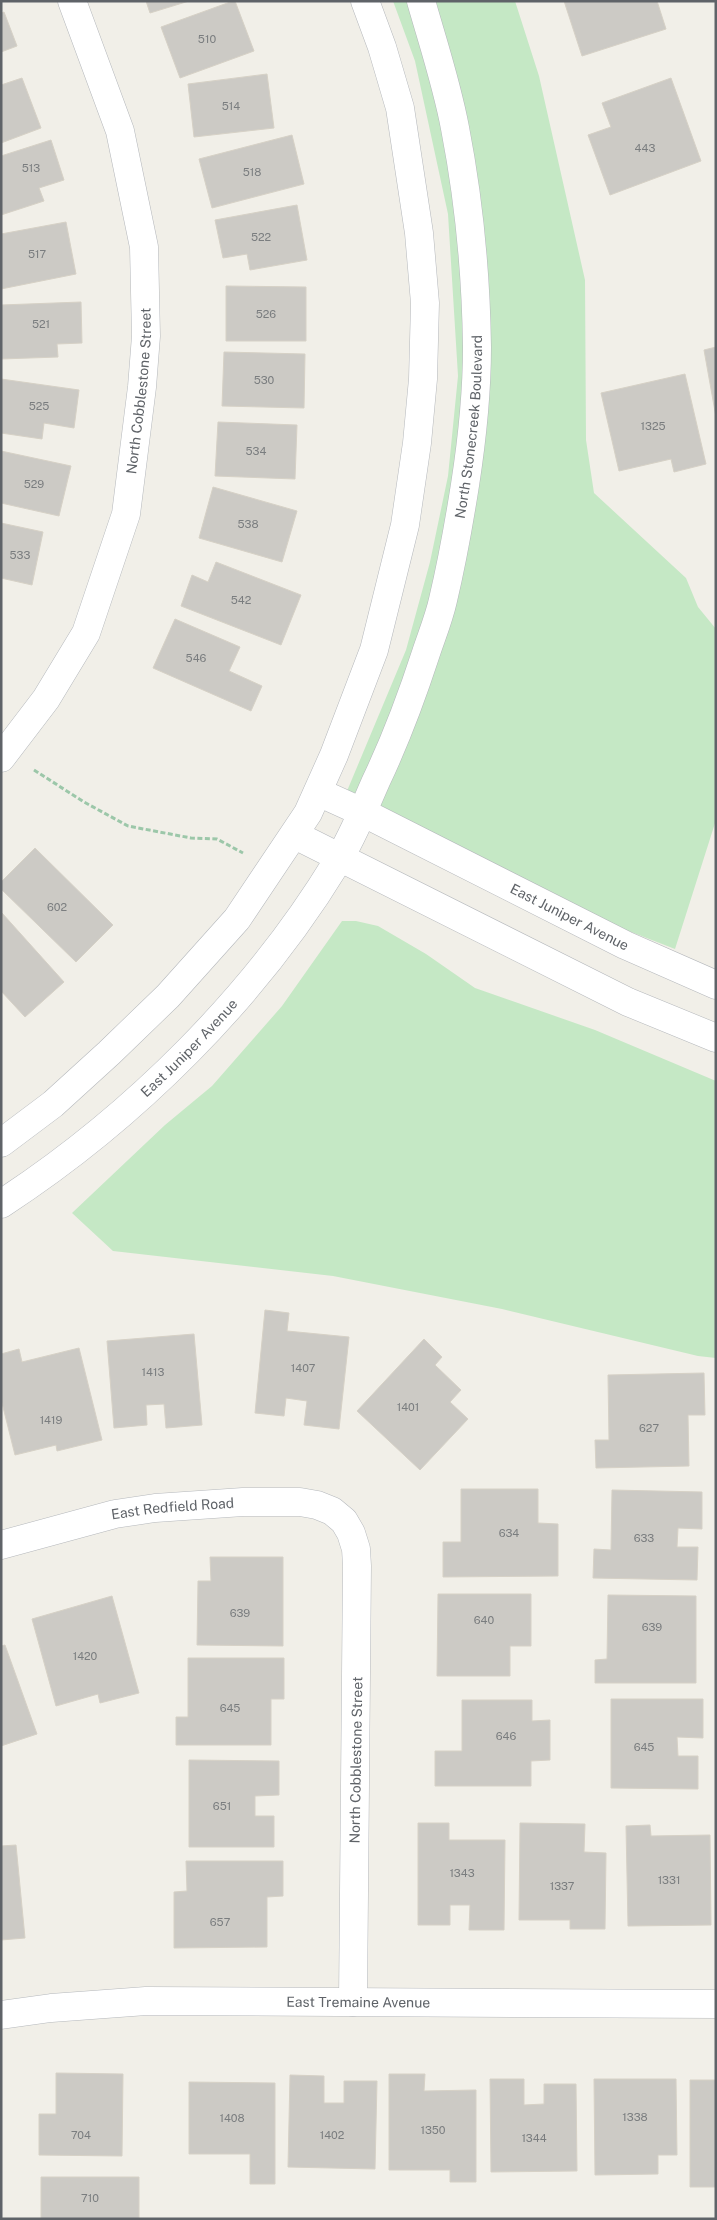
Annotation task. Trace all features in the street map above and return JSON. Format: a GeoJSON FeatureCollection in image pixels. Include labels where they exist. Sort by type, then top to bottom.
{"type":"FeatureCollection","features":[{"type":"Feature","properties":{"kind":"street","name":"North Cobblestone Street"},"geometry":{"type":"LineString","coordinates":[[1,758],[46,699],[86,633],[126,514],[142,387],[146,336],[144,247],[120,131],[72,1]]}},
{"type":"Feature","properties":{"kind":"street"},"geometry":{"type":"LineString","coordinates":[[1,1143],[53,1104],[168,996],[237,919],[307,814],[374,650],[391,588],[405,525],[418,443],[423,379],[424,303],[419,233],[400,108],[382,48],[365,1]]}},
{"type":"Feature","properties":{"kind":"street","name":"North Stonecreek Boulevard"},"geometry":{"type":"LineString","coordinates":[[345,847],[391,752],[443,603],[472,440],[477,351],[474,276],[467,206],[455,127],[421,1]]}},
{"type":"Feature","properties":{"kind":"street","name":"East Juniper Avenue"},"geometry":{"type":"LineString","coordinates":[[307,814],[362,812],[625,945],[716,985]]}},
{"type":"Feature","properties":{"kind":"street"},"geometry":{"type":"LineString","coordinates":[[307,814],[345,847],[628,1002],[716,1038]]}},
{"type":"Feature","properties":{"kind":"street","name":"East Juniper Avenue"},"geometry":{"type":"LineString","coordinates":[[1,1204],[90,1139],[143,1095],[204,1033],[280,944],[320,889],[345,847]]}},
{"type":"Feature","properties":{"kind":"street","name":"East Redfield Road"},"geometry":{"type":"LineString","coordinates":[[1,1545],[115,1514],[199,1503],[300,1502],[317,1505],[332,1511],[344,1521]]}},
{"type":"Feature","properties":{"kind":"street","name":"North Cobblestone Street"},"geometry":{"type":"LineString","coordinates":[[344,1521],[356,1549],[358,1566],[354,2002]]}},
{"type":"Feature","properties":{"kind":"street","name":"East Tremaine Avenue"},"geometry":{"type":"LineString","coordinates":[[1,2016],[51,2008],[146,2001],[716,2004]]}},
{"type":"Feature","properties":{"kind":"path"},"geometry":{"type":"LineString","coordinates":[[29,768],[38,770],[84,802],[128,826],[191,838],[217,839],[272,868]]}},
{"type":"Feature","properties":{"kind":"green space"},"geometry":{"type":"Polygon","coordinates":[[[393,1],[515,1],[539,76],[585,280],[586,440],[594,493],[686,578],[698,607],[716,629],[716,820],[675,949],[523,890],[342,803],[406,650],[430,562],[448,476],[458,376],[448,214],[415,61],[393,1]]]}},
{"type":"Feature","properties":{"kind":"green space"},"geometry":{"type":"Polygon","coordinates":[[[342,921],[356,921],[378,926],[426,954],[475,988],[595,1030],[716,1081],[716,1358],[698,1356],[502,1309],[333,1276],[113,1251],[72,1213],[165,1125],[212,1086],[282,1006],[342,921]]]}},
{"type":"Feature","properties":{"kind":"building"},"geometry":{"type":"Polygon","coordinates":[[[146,1],[189,1],[150,13],[146,1]]]}},
{"type":"Feature","properties":{"kind":"building"},"geometry":{"type":"Polygon","coordinates":[[[235,1],[254,51],[180,78],[161,27],[235,1]]]}},
{"type":"Feature","properties":{"kind":"building"},"geometry":{"type":"Polygon","coordinates":[[[564,1],[657,1],[666,29],[582,56],[564,1]]]}},
{"type":"Feature","properties":{"kind":"building"},"geometry":{"type":"Polygon","coordinates":[[[4,12],[17,46],[1,52],[1,13],[4,12]]]}},
{"type":"Feature","properties":{"kind":"building"},"geometry":{"type":"Polygon","coordinates":[[[267,74],[274,128],[194,137],[188,84],[267,74]]]}},
{"type":"Feature","properties":{"kind":"building"},"geometry":{"type":"Polygon","coordinates":[[[22,78],[41,128],[1,143],[1,85],[22,78]]]}},
{"type":"Feature","properties":{"kind":"building"},"geometry":{"type":"Polygon","coordinates":[[[671,78],[701,161],[610,195],[588,135],[611,127],[602,103],[671,78]]]}},
{"type":"Feature","properties":{"kind":"building"},"geometry":{"type":"Polygon","coordinates":[[[292,135],[304,184],[212,208],[199,159],[292,135]]]}},
{"type":"Feature","properties":{"kind":"building"},"geometry":{"type":"Polygon","coordinates":[[[51,140],[64,180],[39,188],[44,201],[1,215],[1,156],[51,140]]]}},
{"type":"Feature","properties":{"kind":"building"},"geometry":{"type":"Polygon","coordinates":[[[297,205],[307,260],[250,270],[247,254],[223,258],[215,220],[297,205]]]}},
{"type":"Feature","properties":{"kind":"building"},"geometry":{"type":"Polygon","coordinates":[[[66,222],[76,274],[1,289],[1,234],[66,222]]]}},
{"type":"Feature","properties":{"kind":"building"},"geometry":{"type":"Polygon","coordinates":[[[226,286],[306,287],[306,341],[226,341],[226,286]]]}},
{"type":"Feature","properties":{"kind":"building"},"geometry":{"type":"Polygon","coordinates":[[[81,302],[82,343],[57,344],[58,357],[1,359],[1,305],[81,302]]]}},
{"type":"Feature","properties":{"kind":"building"},"geometry":{"type":"Polygon","coordinates":[[[716,347],[716,417],[704,350],[716,347]]]}},
{"type":"Feature","properties":{"kind":"building"},"geometry":{"type":"Polygon","coordinates":[[[224,352],[305,354],[304,408],[222,406],[224,352]]]}},
{"type":"Feature","properties":{"kind":"building"},"geometry":{"type":"Polygon","coordinates":[[[685,374],[706,464],[674,472],[671,459],[619,471],[601,393],[685,374]]]}},
{"type":"Feature","properties":{"kind":"building"},"geometry":{"type":"Polygon","coordinates":[[[1,379],[79,390],[74,428],[44,423],[42,439],[1,433],[1,379]]]}},
{"type":"Feature","properties":{"kind":"building"},"geometry":{"type":"Polygon","coordinates":[[[218,422],[297,425],[295,479],[215,476],[218,422]]]}},
{"type":"Feature","properties":{"kind":"building"},"geometry":{"type":"Polygon","coordinates":[[[1,451],[71,466],[59,516],[1,503],[1,451]]]}},
{"type":"Feature","properties":{"kind":"building"},"geometry":{"type":"Polygon","coordinates":[[[213,487],[297,511],[282,562],[199,538],[213,487]]]}},
{"type":"Feature","properties":{"kind":"building"},"geometry":{"type":"Polygon","coordinates":[[[1,523],[43,532],[32,585],[1,578],[1,523]]]}},
{"type":"Feature","properties":{"kind":"building"},"geometry":{"type":"Polygon","coordinates":[[[216,562],[301,595],[281,645],[181,606],[192,575],[208,582],[216,562]]]}},
{"type":"Feature","properties":{"kind":"building"},"geometry":{"type":"Polygon","coordinates":[[[175,619],[240,647],[229,671],[262,686],[251,711],[153,668],[175,619]]]}},
{"type":"Feature","properties":{"kind":"building"},"geometry":{"type":"Polygon","coordinates":[[[35,848],[113,925],[76,962],[1,889],[1,882],[35,848]]]}},
{"type":"Feature","properties":{"kind":"building"},"geometry":{"type":"Polygon","coordinates":[[[2,913],[64,982],[25,1017],[1,991],[2,913]]]}},
{"type":"Feature","properties":{"kind":"building"},"geometry":{"type":"Polygon","coordinates":[[[265,1310],[289,1313],[287,1331],[349,1337],[339,1429],[304,1425],[307,1401],[286,1398],[284,1416],[255,1413],[265,1310]]]}},
{"type":"Feature","properties":{"kind":"building"},"geometry":{"type":"Polygon","coordinates":[[[194,1334],[202,1425],[166,1428],[164,1404],[146,1405],[147,1425],[114,1428],[107,1341],[194,1334]]]}},
{"type":"Feature","properties":{"kind":"building"},"geometry":{"type":"Polygon","coordinates":[[[424,1339],[442,1357],[435,1365],[461,1390],[450,1402],[468,1419],[420,1470],[357,1411],[424,1339]]]}},
{"type":"Feature","properties":{"kind":"building"},"geometry":{"type":"Polygon","coordinates":[[[79,1348],[102,1440],[57,1451],[56,1445],[15,1455],[1,1399],[1,1354],[19,1349],[22,1362],[79,1348]]]}},
{"type":"Feature","properties":{"kind":"building"},"geometry":{"type":"Polygon","coordinates":[[[704,1373],[705,1415],[688,1415],[689,1466],[596,1468],[595,1440],[609,1440],[608,1375],[704,1373]]]}},
{"type":"Feature","properties":{"kind":"building"},"geometry":{"type":"Polygon","coordinates":[[[461,1489],[538,1489],[538,1523],[558,1524],[558,1576],[443,1577],[443,1542],[461,1542],[461,1489]]]}},
{"type":"Feature","properties":{"kind":"building"},"geometry":{"type":"Polygon","coordinates":[[[612,1490],[702,1492],[702,1529],[678,1528],[677,1547],[698,1547],[697,1580],[593,1578],[594,1549],[611,1550],[612,1490]]]}},
{"type":"Feature","properties":{"kind":"building"},"geometry":{"type":"Polygon","coordinates":[[[210,1557],[283,1557],[283,1646],[197,1645],[198,1581],[211,1581],[210,1557]]]}},
{"type":"Feature","properties":{"kind":"building"},"geometry":{"type":"Polygon","coordinates":[[[438,1594],[531,1594],[531,1646],[510,1646],[510,1676],[437,1676],[438,1594]]]}},
{"type":"Feature","properties":{"kind":"building"},"geometry":{"type":"Polygon","coordinates":[[[608,1595],[696,1596],[696,1683],[595,1683],[595,1660],[607,1659],[608,1595]]]}},
{"type":"Feature","properties":{"kind":"building"},"geometry":{"type":"Polygon","coordinates":[[[112,1596],[139,1693],[100,1703],[98,1694],[56,1706],[32,1619],[112,1596]]]}},
{"type":"Feature","properties":{"kind":"building"},"geometry":{"type":"Polygon","coordinates":[[[5,1645],[37,1734],[1,1746],[1,1646],[5,1645]]]}},
{"type":"Feature","properties":{"kind":"building"},"geometry":{"type":"Polygon","coordinates":[[[188,1658],[284,1658],[284,1699],[271,1699],[271,1745],[176,1745],[176,1717],[188,1717],[188,1658]]]}},
{"type":"Feature","properties":{"kind":"building"},"geometry":{"type":"Polygon","coordinates":[[[611,1699],[703,1699],[703,1738],[677,1737],[678,1756],[698,1756],[698,1789],[611,1788],[611,1699]]]}},
{"type":"Feature","properties":{"kind":"building"},"geometry":{"type":"Polygon","coordinates":[[[462,1700],[532,1700],[532,1721],[550,1720],[550,1760],[531,1761],[531,1786],[435,1786],[435,1751],[462,1751],[462,1700]]]}},
{"type":"Feature","properties":{"kind":"building"},"geometry":{"type":"Polygon","coordinates":[[[189,1760],[279,1761],[279,1795],[255,1796],[255,1816],[274,1816],[274,1847],[189,1847],[189,1760]]]}},
{"type":"Feature","properties":{"kind":"building"},"geometry":{"type":"Polygon","coordinates":[[[418,1823],[449,1823],[449,1840],[505,1840],[504,1930],[469,1930],[470,1905],[450,1905],[450,1925],[418,1925],[418,1823]]]}},
{"type":"Feature","properties":{"kind":"building"},"geometry":{"type":"Polygon","coordinates":[[[520,1823],[585,1824],[584,1852],[606,1853],[605,1929],[570,1929],[570,1920],[519,1920],[520,1823]]]}},
{"type":"Feature","properties":{"kind":"building"},"geometry":{"type":"Polygon","coordinates":[[[650,1825],[651,1836],[710,1835],[711,1925],[628,1926],[626,1826],[650,1825]]]}},
{"type":"Feature","properties":{"kind":"building"},"geometry":{"type":"Polygon","coordinates":[[[16,1845],[25,1938],[1,1940],[1,1846],[16,1845]]]}},
{"type":"Feature","properties":{"kind":"building"},"geometry":{"type":"Polygon","coordinates":[[[186,1861],[283,1861],[283,1896],[267,1897],[267,1947],[174,1948],[174,1892],[187,1891],[186,1861]]]}},
{"type":"Feature","properties":{"kind":"building"},"geometry":{"type":"Polygon","coordinates":[[[56,2073],[123,2074],[122,2156],[39,2155],[39,2114],[56,2114],[56,2073]]]}},
{"type":"Feature","properties":{"kind":"building"},"geometry":{"type":"Polygon","coordinates":[[[389,2074],[425,2074],[424,2091],[476,2090],[476,2182],[450,2182],[450,2170],[389,2170],[389,2074]]]}},
{"type":"Feature","properties":{"kind":"building"},"geometry":{"type":"Polygon","coordinates":[[[290,2075],[324,2076],[324,2103],[344,2103],[344,2081],[377,2081],[375,2169],[288,2167],[290,2075]]]}},
{"type":"Feature","properties":{"kind":"building"},"geometry":{"type":"Polygon","coordinates":[[[490,2079],[524,2079],[524,2105],[544,2104],[544,2084],[576,2084],[577,2171],[491,2172],[490,2079]]]}},
{"type":"Feature","properties":{"kind":"building"},"geometry":{"type":"Polygon","coordinates":[[[594,2079],[676,2079],[677,2155],[658,2155],[658,2174],[595,2175],[594,2079]]]}},
{"type":"Feature","properties":{"kind":"building"},"geometry":{"type":"Polygon","coordinates":[[[690,2080],[716,2080],[716,2187],[690,2187],[690,2080]]]}},
{"type":"Feature","properties":{"kind":"building"},"geometry":{"type":"Polygon","coordinates":[[[189,2082],[275,2083],[275,2184],[250,2184],[250,2154],[189,2154],[189,2082]]]}},
{"type":"Feature","properties":{"kind":"building"},"geometry":{"type":"Polygon","coordinates":[[[41,2177],[139,2177],[139,2219],[41,2219],[41,2177]]]}}]}
